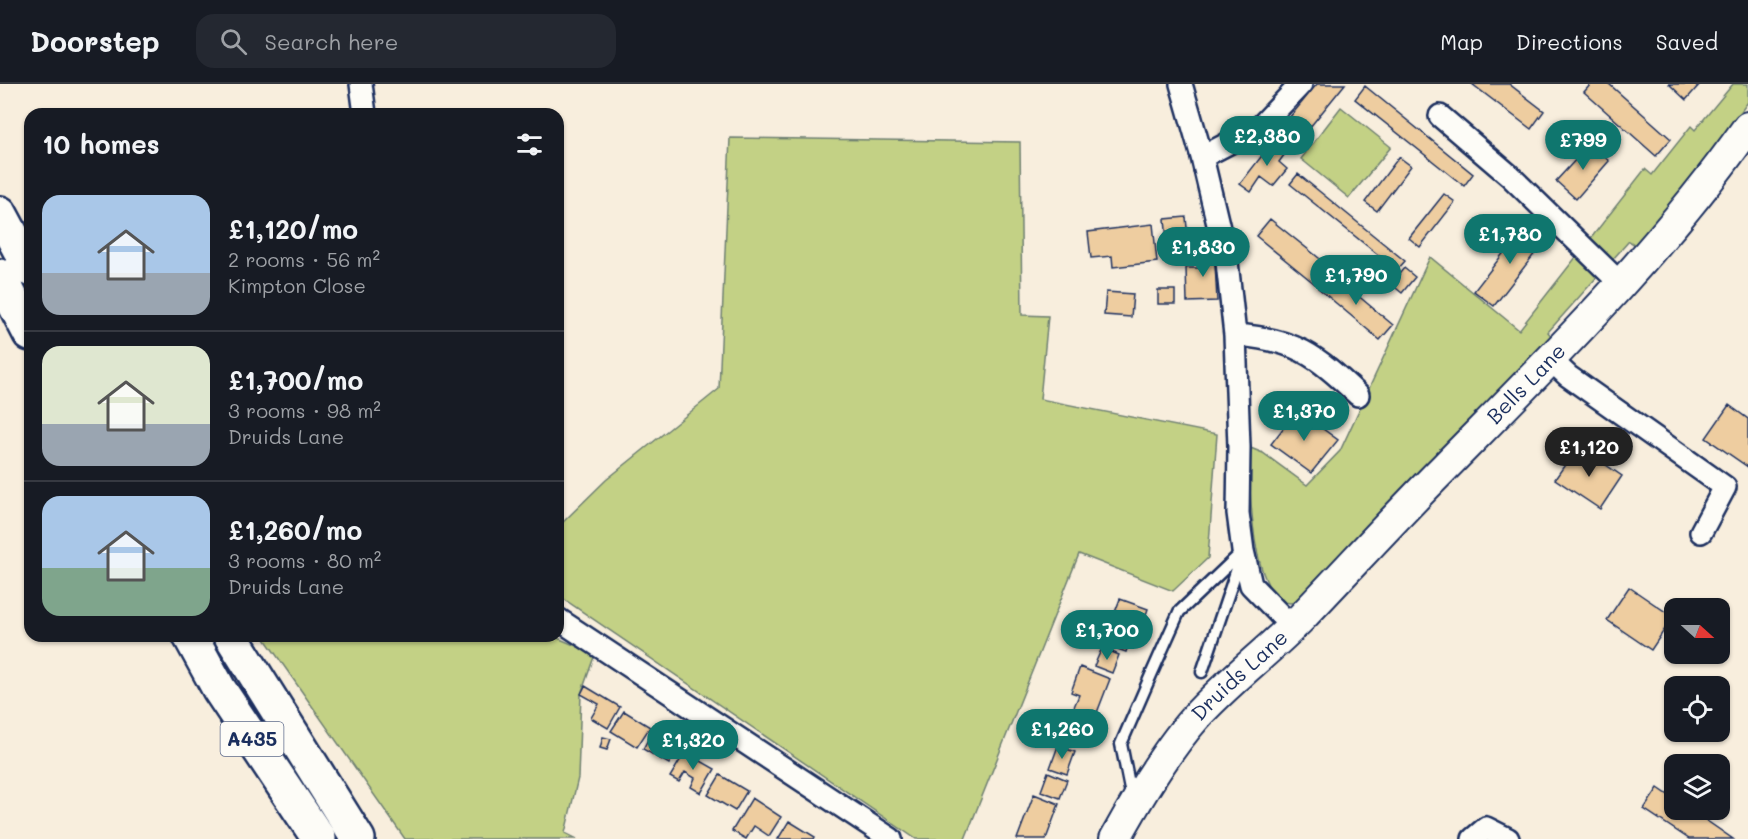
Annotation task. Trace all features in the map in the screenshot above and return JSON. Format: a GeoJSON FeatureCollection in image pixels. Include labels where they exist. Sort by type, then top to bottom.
{"type":"FeatureCollection","features":[{"type":"Feature","properties":{"kind":"highway"},"geometry":{"type":"LineString","coordinates":[[0,213],[24,258]]}},
{"type":"Feature","properties":{"kind":"highway"},"geometry":{"type":"LineString","coordinates":[[0,276],[24,322]]}},
{"type":"Feature","properties":{"kind":"highway","name":"A435"},"geometry":{"type":"LineString","coordinates":[[193,642],[219,689],[319,839]]}},
{"type":"Feature","properties":{"kind":"highway","name":"A435"},"geometry":{"type":"LineString","coordinates":[[235,642],[358,839]]}},
{"type":"Feature","properties":{"kind":"street"},"geometry":{"type":"LineString","coordinates":[[361,84],[364,108]]}},
{"type":"Feature","properties":{"kind":"street","name":"Druids Lane"},"geometry":{"type":"LineString","coordinates":[[1115,839],[1134,805],[1194,719],[1292,627],[1251,585],[1243,551],[1238,513],[1239,447],[1235,335],[1227,262],[1202,157],[1181,84]]}},
{"type":"Feature","properties":{"kind":"street"},"geometry":{"type":"LineString","coordinates":[[1202,157],[1260,127],[1301,84]]}},
{"type":"Feature","properties":{"kind":"street"},"geometry":{"type":"LineString","coordinates":[[1440,116],[1509,175],[1622,285]]}},
{"type":"Feature","properties":{"kind":"street","name":"Bells Lane"},"geometry":{"type":"LineString","coordinates":[[1292,627],[1444,467],[1552,361],[1622,285],[1695,198],[1748,127]]}},
{"type":"Feature","properties":{"kind":"street"},"geometry":{"type":"LineString","coordinates":[[1235,335],[1258,337],[1297,346],[1329,367],[1358,395]]}},
{"type":"Feature","properties":{"kind":"street"},"geometry":{"type":"LineString","coordinates":[[1552,361],[1568,376],[1725,487],[1701,532]]}},
{"type":"Feature","properties":{"kind":"street"},"geometry":{"type":"LineString","coordinates":[[564,622],[891,839]]}},
{"type":"Feature","properties":{"kind":"street"},"geometry":{"type":"LineString","coordinates":[[1473,839],[1486,828],[1508,839]]}},
{"type":"Feature","properties":{"kind":"lane"},"geometry":{"type":"LineString","coordinates":[[1203,672],[1243,551]]}},
{"type":"Feature","properties":{"kind":"lane"},"geometry":{"type":"LineString","coordinates":[[1134,805],[1121,744],[1125,734],[1179,612],[1243,551]]}},
{"type":"Feature","properties":{"kind":"green space"},"geometry":{"type":"Polygon","coordinates":[[[1733,84],[1748,84],[1748,102],[1640,248],[1629,241],[1548,332],[1556,342],[1304,600],[1290,603],[1277,596],[1266,581],[1254,535],[1248,447],[1263,453],[1307,485],[1340,451],[1430,257],[1519,330],[1645,169],[1652,175],[1691,126],[1695,130],[1733,84]]]}},
{"type":"Feature","properties":{"kind":"green space"},"geometry":{"type":"Polygon","coordinates":[[[1341,107],[1391,147],[1349,198],[1301,159],[1341,107]]]}},
{"type":"Feature","properties":{"kind":"green space"},"geometry":{"type":"Polygon","coordinates":[[[730,138],[1020,142],[1022,315],[1048,316],[1040,399],[1217,434],[1208,558],[1173,591],[1079,554],[965,839],[916,839],[564,599],[564,521],[606,480],[719,389],[730,138]]]}},
{"type":"Feature","properties":{"kind":"green space"},"geometry":{"type":"Polygon","coordinates":[[[564,641],[595,654],[581,694],[578,778],[565,833],[577,839],[405,839],[267,642],[564,641]]]}},
{"type":"Feature","properties":{"kind":"building"},"geometry":{"type":"Polygon","coordinates":[[[1317,84],[1345,84],[1293,148],[1276,134],[1317,84]]]}},
{"type":"Feature","properties":{"kind":"building"},"geometry":{"type":"Polygon","coordinates":[[[1472,84],[1509,84],[1544,111],[1531,129],[1472,84]]]}},
{"type":"Feature","properties":{"kind":"building"},"geometry":{"type":"Polygon","coordinates":[[[1591,84],[1609,84],[1671,139],[1656,156],[1584,92],[1591,84]]]}},
{"type":"Feature","properties":{"kind":"building"},"geometry":{"type":"Polygon","coordinates":[[[1669,84],[1700,84],[1686,100],[1669,84]]]}},
{"type":"Feature","properties":{"kind":"building"},"geometry":{"type":"Polygon","coordinates":[[[1365,86],[1473,174],[1464,186],[1355,99],[1365,86]]]}},
{"type":"Feature","properties":{"kind":"building"},"geometry":{"type":"Polygon","coordinates":[[[1274,140],[1287,151],[1279,162],[1287,169],[1273,186],[1261,177],[1251,192],[1240,184],[1274,140]]]}},
{"type":"Feature","properties":{"kind":"building"},"geometry":{"type":"Polygon","coordinates":[[[1590,144],[1609,161],[1576,199],[1556,181],[1590,144]]]}},
{"type":"Feature","properties":{"kind":"building"},"geometry":{"type":"Polygon","coordinates":[[[1399,157],[1411,166],[1377,211],[1365,202],[1399,157]]]}},
{"type":"Feature","properties":{"kind":"building"},"geometry":{"type":"Polygon","coordinates":[[[1298,174],[1405,261],[1397,270],[1290,184],[1298,174]]]}},
{"type":"Feature","properties":{"kind":"building"},"geometry":{"type":"Polygon","coordinates":[[[1444,194],[1455,202],[1420,247],[1409,238],[1444,194]]]}},
{"type":"Feature","properties":{"kind":"building"},"geometry":{"type":"Polygon","coordinates":[[[1186,217],[1188,239],[1167,241],[1165,219],[1186,217]]]}},
{"type":"Feature","properties":{"kind":"building"},"geometry":{"type":"Polygon","coordinates":[[[1270,219],[1329,266],[1315,284],[1256,236],[1270,219]]]}},
{"type":"Feature","properties":{"kind":"building"},"geometry":{"type":"Polygon","coordinates":[[[1153,224],[1157,262],[1113,267],[1112,256],[1091,258],[1088,232],[1153,224]]]}},
{"type":"Feature","properties":{"kind":"building"},"geometry":{"type":"Polygon","coordinates":[[[1526,224],[1546,239],[1494,306],[1474,291],[1526,224]]]}},
{"type":"Feature","properties":{"kind":"building"},"geometry":{"type":"Polygon","coordinates":[[[1214,244],[1217,301],[1187,302],[1186,268],[1201,268],[1200,245],[1214,244]]]}},
{"type":"Feature","properties":{"kind":"building"},"geometry":{"type":"Polygon","coordinates":[[[1404,268],[1415,277],[1402,293],[1391,284],[1404,268]]]}},
{"type":"Feature","properties":{"kind":"building"},"geometry":{"type":"Polygon","coordinates":[[[1331,273],[1393,325],[1380,340],[1318,288],[1331,273]]]}},
{"type":"Feature","properties":{"kind":"building"},"geometry":{"type":"Polygon","coordinates":[[[1158,290],[1175,290],[1175,304],[1158,304],[1158,290]]]}},
{"type":"Feature","properties":{"kind":"building"},"geometry":{"type":"Polygon","coordinates":[[[1106,292],[1133,294],[1131,317],[1104,315],[1106,292]]]}},
{"type":"Feature","properties":{"kind":"building"},"geometry":{"type":"Polygon","coordinates":[[[1729,405],[1748,419],[1748,467],[1706,438],[1729,405]]]}},
{"type":"Feature","properties":{"kind":"building"},"geometry":{"type":"Polygon","coordinates":[[[1297,410],[1338,440],[1311,473],[1271,444],[1297,410]]]}},
{"type":"Feature","properties":{"kind":"building"},"geometry":{"type":"Polygon","coordinates":[[[1578,446],[1622,476],[1600,509],[1555,479],[1578,446]]]}},
{"type":"Feature","properties":{"kind":"building"},"geometry":{"type":"Polygon","coordinates":[[[1629,587],[1664,611],[1664,630],[1651,650],[1607,620],[1629,587]]]}},
{"type":"Feature","properties":{"kind":"building"},"geometry":{"type":"Polygon","coordinates":[[[1120,599],[1148,609],[1140,631],[1134,629],[1126,652],[1103,644],[1120,599]]]}},
{"type":"Feature","properties":{"kind":"building"},"geometry":{"type":"Polygon","coordinates":[[[1102,648],[1119,655],[1112,673],[1094,666],[1102,648]]]}},
{"type":"Feature","properties":{"kind":"building"},"geometry":{"type":"Polygon","coordinates":[[[1080,667],[1110,679],[1093,723],[1071,714],[1079,695],[1071,692],[1080,667]]]}},
{"type":"Feature","properties":{"kind":"building"},"geometry":{"type":"Polygon","coordinates":[[[585,686],[620,707],[608,728],[591,718],[599,704],[581,694],[585,686]]]}},
{"type":"Feature","properties":{"kind":"building"},"geometry":{"type":"Polygon","coordinates":[[[624,711],[650,727],[637,747],[611,731],[624,711]]]}},
{"type":"Feature","properties":{"kind":"building"},"geometry":{"type":"Polygon","coordinates":[[[1069,719],[1086,725],[1078,746],[1061,740],[1069,719]]]}},
{"type":"Feature","properties":{"kind":"building"},"geometry":{"type":"Polygon","coordinates":[[[653,730],[680,745],[669,764],[643,749],[653,730]]]}},
{"type":"Feature","properties":{"kind":"building"},"geometry":{"type":"Polygon","coordinates":[[[603,737],[611,739],[607,750],[600,748],[603,737]]]}},
{"type":"Feature","properties":{"kind":"building"},"geometry":{"type":"Polygon","coordinates":[[[1058,746],[1075,752],[1067,774],[1050,768],[1058,746]]]}},
{"type":"Feature","properties":{"kind":"building"},"geometry":{"type":"Polygon","coordinates":[[[685,752],[715,769],[701,793],[691,787],[695,778],[685,772],[679,782],[670,777],[685,752]]]}},
{"type":"Feature","properties":{"kind":"building"},"geometry":{"type":"Polygon","coordinates":[[[1048,772],[1067,780],[1060,798],[1041,791],[1048,772]]]}},
{"type":"Feature","properties":{"kind":"building"},"geometry":{"type":"Polygon","coordinates":[[[720,775],[747,791],[735,811],[708,795],[720,775]]]}},
{"type":"Feature","properties":{"kind":"building"},"geometry":{"type":"Polygon","coordinates":[[[1658,788],[1664,792],[1664,820],[1705,820],[1733,839],[1689,839],[1644,809],[1658,788]]]}},
{"type":"Feature","properties":{"kind":"building"},"geometry":{"type":"Polygon","coordinates":[[[1034,794],[1059,804],[1046,839],[1017,839],[1034,794]]]}},
{"type":"Feature","properties":{"kind":"building"},"geometry":{"type":"Polygon","coordinates":[[[752,798],[781,817],[769,836],[754,826],[746,839],[732,831],[752,798]]]}},
{"type":"Feature","properties":{"kind":"building"},"geometry":{"type":"Polygon","coordinates":[[[789,821],[815,837],[814,839],[778,839],[789,821]]]}}]}
